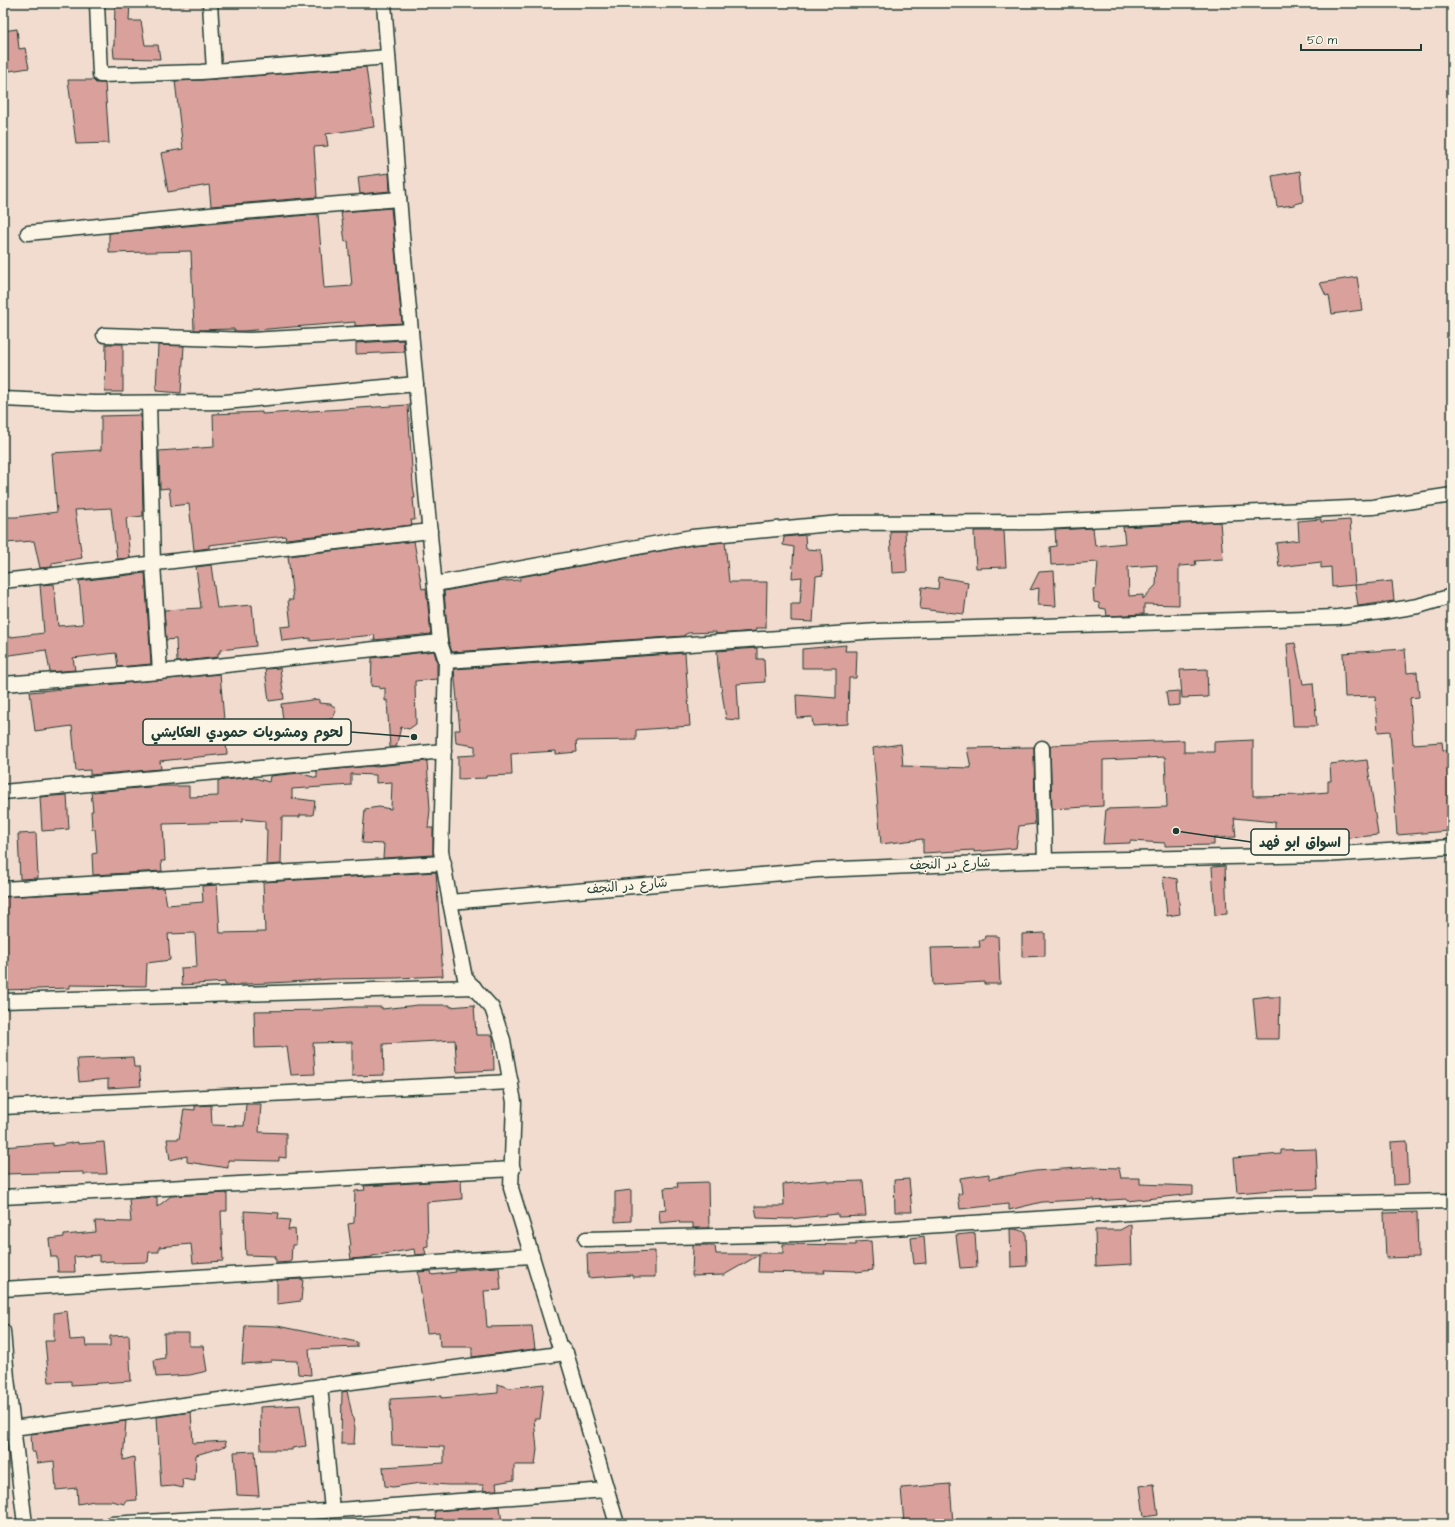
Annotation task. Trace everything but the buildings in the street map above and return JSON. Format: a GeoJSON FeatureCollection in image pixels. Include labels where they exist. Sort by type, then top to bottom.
{"type":"FeatureCollection","features":[{"type":"Feature","properties":{"kind":"street"},"geometry":{"type":"LineString","coordinates":[[97,3],[100,75],[214,71],[388,57]]}},
{"type":"Feature","properties":{"kind":"street"},"geometry":{"type":"LineString","coordinates":[[210,3],[214,71]]}},
{"type":"Feature","properties":{"kind":"street"},"geometry":{"type":"LineString","coordinates":[[384,3],[399,199],[440,642],[446,661],[441,852],[465,978],[492,1008],[503,1040],[514,1102],[511,1188],[559,1345],[566,1353],[617,1524]]}},
{"type":"Feature","properties":{"kind":"street"},"geometry":{"type":"LineString","coordinates":[[28,233],[222,214],[399,199]]}},
{"type":"Feature","properties":{"kind":"street"},"geometry":{"type":"LineString","coordinates":[[104,335],[250,340],[411,331]]}},
{"type":"Feature","properties":{"kind":"street"},"geometry":{"type":"LineString","coordinates":[[3,399],[94,403],[225,402],[416,384]]}},
{"type":"Feature","properties":{"kind":"street"},"geometry":{"type":"LineString","coordinates":[[149,403],[153,564],[160,672]]}},
{"type":"Feature","properties":{"kind":"street"},"geometry":{"type":"LineString","coordinates":[[435,584],[692,538],[840,523],[1041,522],[1373,507],[1452,495]]}},
{"type":"Feature","properties":{"kind":"street"},"geometry":{"type":"LineString","coordinates":[[3,580],[153,564],[430,531]]}},
{"type":"Feature","properties":{"kind":"street"},"geometry":{"type":"LineString","coordinates":[[446,661],[878,631],[1338,617],[1418,606],[1452,596]]}},
{"type":"Feature","properties":{"kind":"street"},"geometry":{"type":"LineString","coordinates":[[3,684],[160,672],[440,642]]}},
{"type":"Feature","properties":{"kind":"street"},"geometry":{"type":"LineString","coordinates":[[1042,748],[1045,861]]}},
{"type":"Feature","properties":{"kind":"street"},"geometry":{"type":"LineString","coordinates":[[3,792],[444,751]]}},
{"type":"Feature","properties":{"kind":"street","name":"شارع در النجف"},"geometry":{"type":"LineString","coordinates":[[450,902],[818,870],[1045,861],[1323,856],[1452,847]]}},
{"type":"Feature","properties":{"kind":"street"},"geometry":{"type":"LineString","coordinates":[[3,889],[444,862]]}},
{"type":"Feature","properties":{"kind":"street"},"geometry":{"type":"LineString","coordinates":[[3,1002],[474,987]]}},
{"type":"Feature","properties":{"kind":"street"},"geometry":{"type":"LineString","coordinates":[[3,1107],[511,1082]]}},
{"type":"Feature","properties":{"kind":"street"},"geometry":{"type":"LineString","coordinates":[[3,1197],[512,1169]]}},
{"type":"Feature","properties":{"kind":"street"},"geometry":{"type":"LineString","coordinates":[[586,1239],[799,1234],[1256,1205],[1452,1201]]}},
{"type":"Feature","properties":{"kind":"street"},"geometry":{"type":"LineString","coordinates":[[3,1289],[532,1256]]}},
{"type":"Feature","properties":{"kind":"street"},"geometry":{"type":"LineString","coordinates":[[3,1331],[25,1524]]}},
{"type":"Feature","properties":{"kind":"street"},"geometry":{"type":"LineString","coordinates":[[13,1428],[566,1353]]}},
{"type":"Feature","properties":{"kind":"street"},"geometry":{"type":"LineString","coordinates":[[320,1386],[332,1510]]}},
{"type":"Feature","properties":{"kind":"street"},"geometry":{"type":"LineString","coordinates":[[111,1524],[606,1490]]}},
{"type":"Feature","properties":{"kind":"place","name":"لحوم ومشويات حمودي العكايشي"},"geometry":{"type":"Point","coordinates":[414,737]}},
{"type":"Feature","properties":{"kind":"place","name":"اسواق ابو فهد"},"geometry":{"type":"Point","coordinates":[1176,831]}}]}
